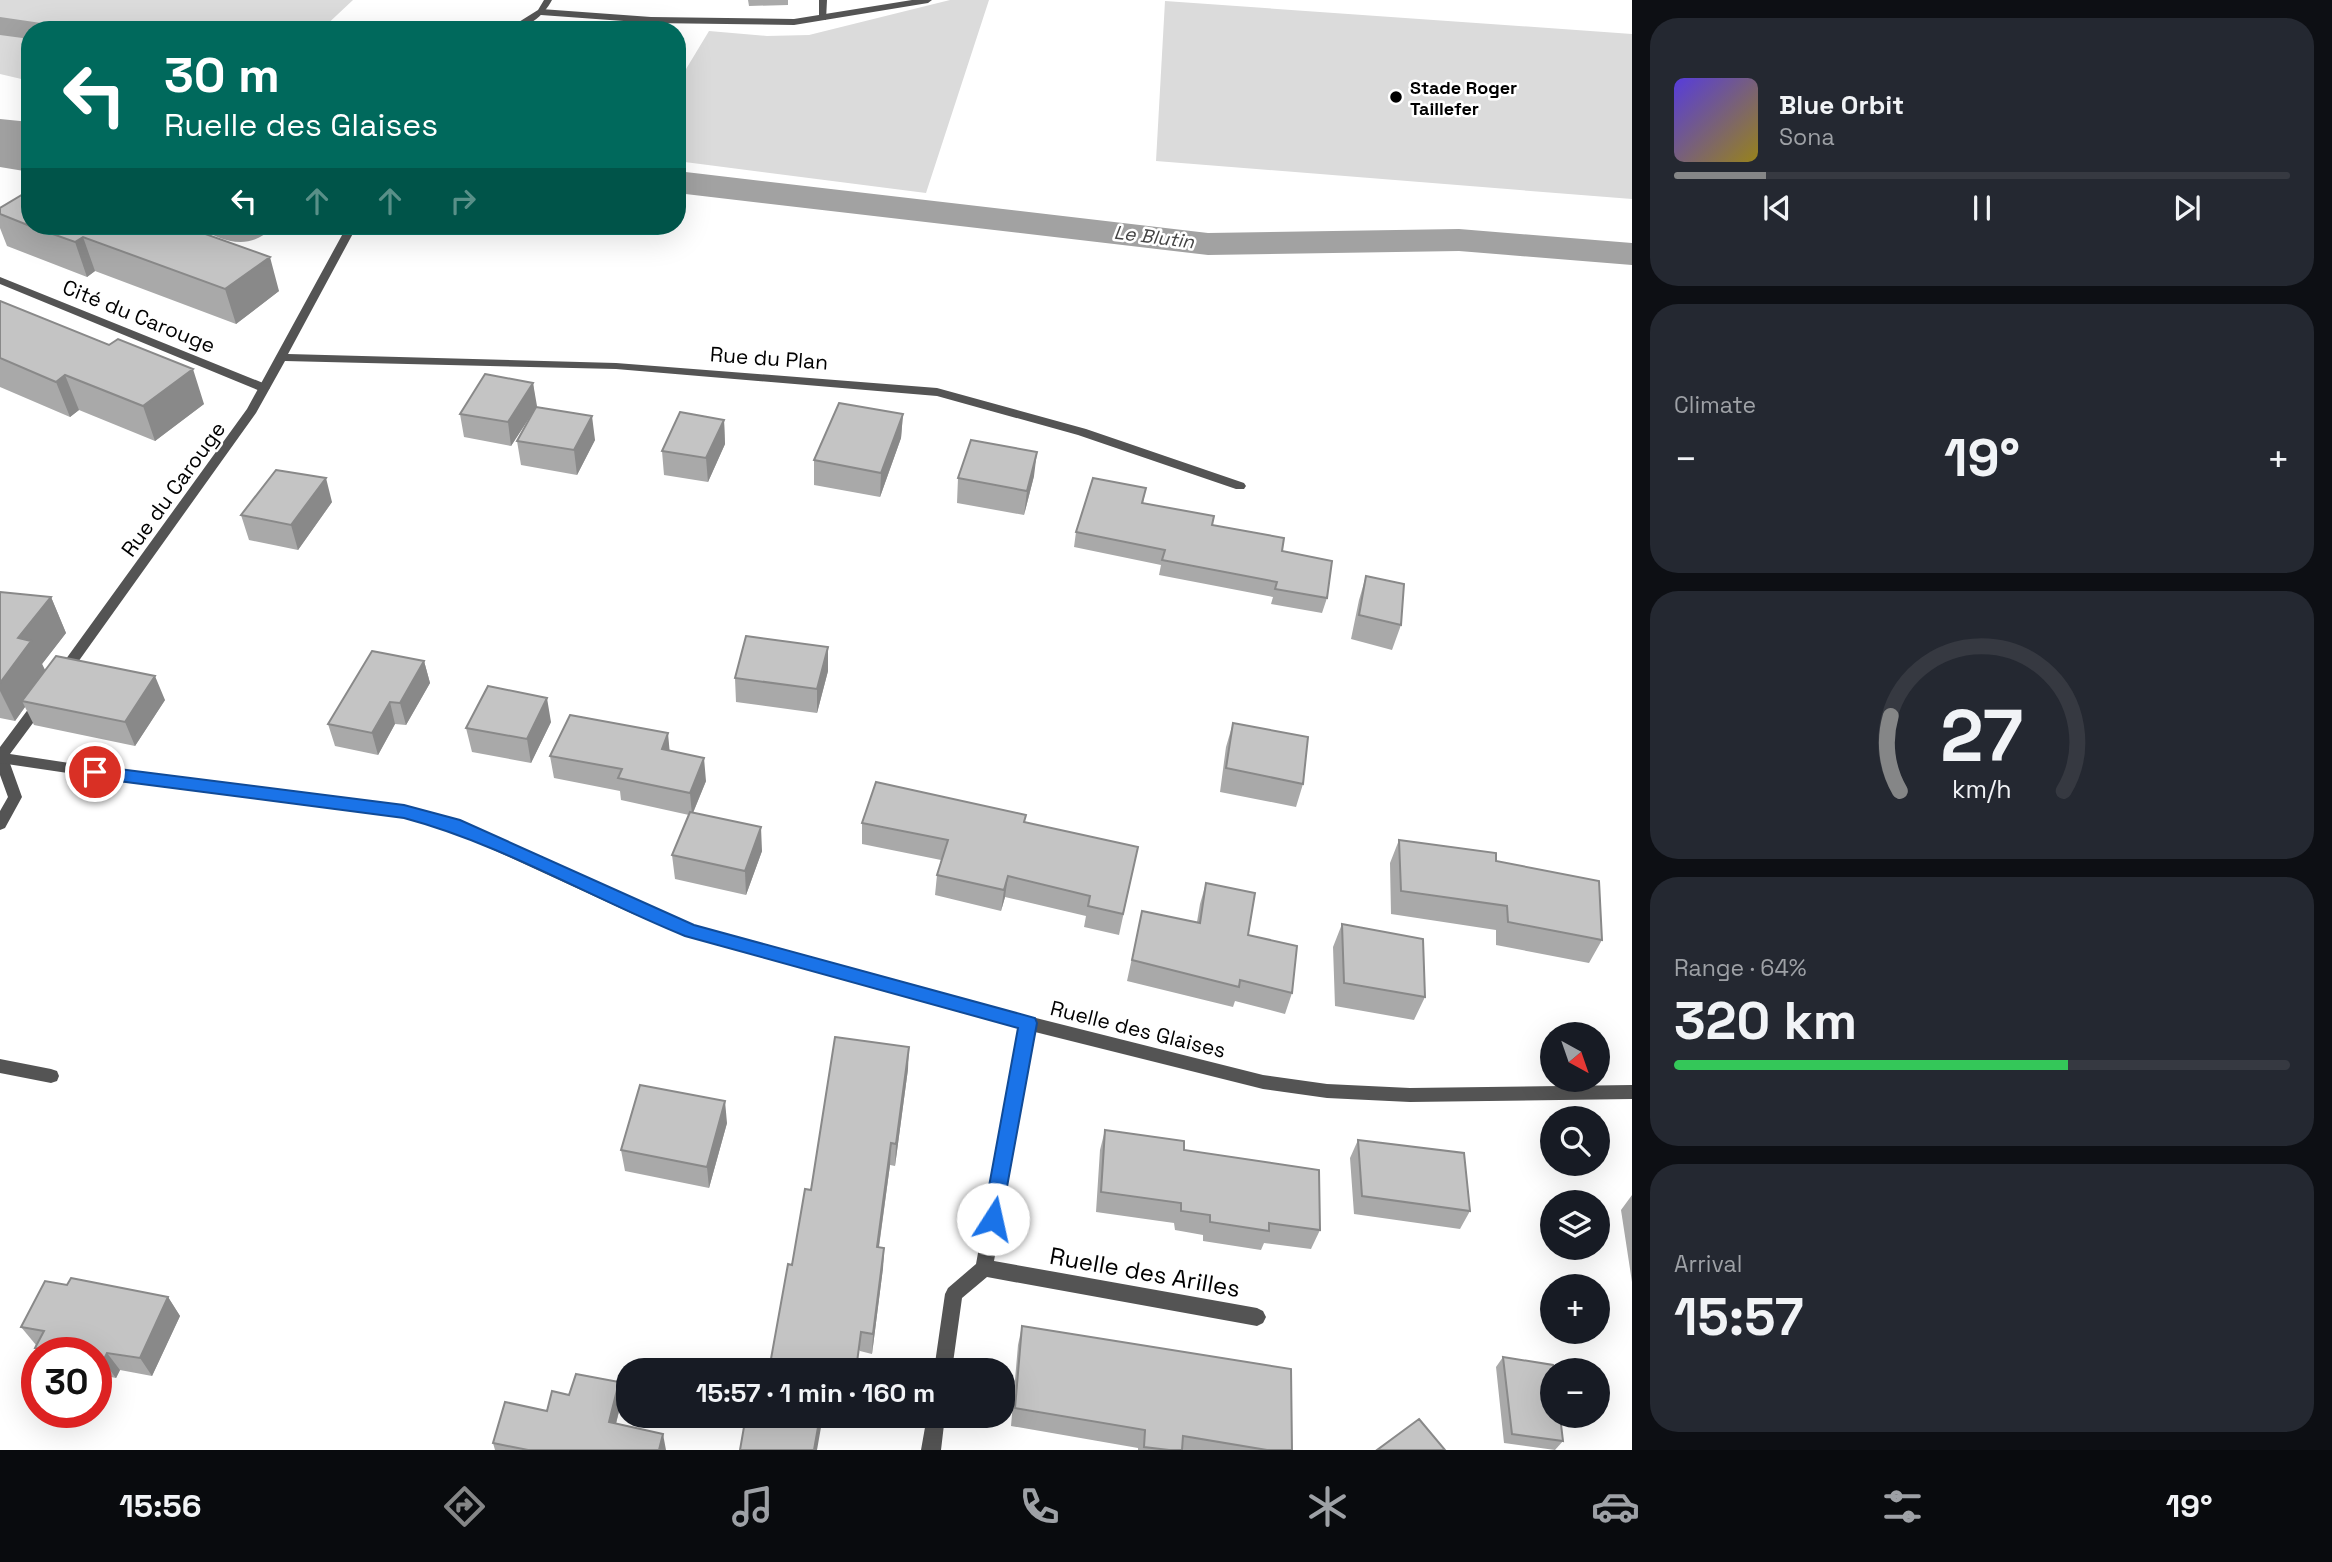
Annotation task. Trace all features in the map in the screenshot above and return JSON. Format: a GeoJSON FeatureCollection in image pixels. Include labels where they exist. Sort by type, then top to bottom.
{"type":"FeatureCollection","features":[{"type":"Feature","properties":{"kind":"street"},"geometry":{"type":"LineString","coordinates":[[526,21],[541,12],[548,0]]}},
{"type":"Feature","properties":{"kind":"street"},"geometry":{"type":"LineString","coordinates":[[823,0],[823,18]]}},
{"type":"Feature","properties":{"kind":"street"},"geometry":{"type":"LineString","coordinates":[[686,24],[773,23],[823,18],[928,0]]}},
{"type":"Feature","properties":{"kind":"street"},"geometry":{"type":"LineString","coordinates":[[541,12],[616,21]]}},
{"type":"Feature","properties":{"kind":"street","name":"Rue du Carouge"},"geometry":{"type":"LineString","coordinates":[[1,757],[218,460],[264,388],[347,235]]}},
{"type":"Feature","properties":{"kind":"street","name":"Cité du Carouge"},"geometry":{"type":"LineString","coordinates":[[0,280],[264,388]]}},
{"type":"Feature","properties":{"kind":"street","name":"Rue du Plan"},"geometry":{"type":"LineString","coordinates":[[280,357],[603,365],[903,388],[970,399],[1082,432],[1240,485]]}},
{"type":"Feature","properties":{"kind":"street"},"geometry":{"type":"LineString","coordinates":[[0,824],[15,797],[1,757]]}},
{"type":"Feature","properties":{"kind":"street","name":"Ruelle des Glaises"},"geometry":{"type":"LineString","coordinates":[[1,757],[142,779],[404,811],[454,825],[638,910],[691,931],[1028,1023],[1263,1082],[1327,1091],[1410,1095],[1632,1092]]}},
{"type":"Feature","properties":{"kind":"street"},"geometry":{"type":"LineString","coordinates":[[945,1358],[954,1294],[984,1268],[1028,1023]]}},
{"type":"Feature","properties":{"kind":"street"},"geometry":{"type":"LineString","coordinates":[[0,1066],[51,1076]]}},
{"type":"Feature","properties":{"kind":"street","name":"Ruelle des Arilles"},"geometry":{"type":"LineString","coordinates":[[984,1268],[1256,1317]]}},
{"type":"Feature","properties":{"kind":"street"},"geometry":{"type":"LineString","coordinates":[[931,1450],[934,1428]]}},
{"type":"Feature","properties":{"kind":"shaded area"},"geometry":{"type":"Polygon","coordinates":[[[0,0],[353,0],[331,21],[21,21],[21,79],[0,74],[0,0]]]}},
{"type":"Feature","properties":{"kind":"shaded area"},"geometry":{"type":"Polygon","coordinates":[[[950,0],[989,0],[926,193],[686,162],[686,69],[709,31],[767,36],[809,35],[950,0]]]}},
{"type":"Feature","properties":{"kind":"shaded area","name":"Stade Roger Taillefer"},"geometry":{"type":"Polygon","coordinates":[[[1165,1],[1632,34],[1632,199],[1156,161],[1165,1]]]}},
{"type":"Feature","properties":{"kind":"shaded area"},"geometry":{"type":"Polygon","coordinates":[[[0,119],[21,121],[21,170],[0,167],[0,119]]]}},
{"type":"Feature","properties":{"kind":"shaded area"},"geometry":{"type":"Polygon","coordinates":[[[213,235],[263,235],[245,242],[213,235]]]}},
{"type":"Feature","properties":{"kind":"building"},"geometry":{"type":"Polygon","coordinates":[[[21,195],[21,222],[0,214],[0,208],[21,195]]]}},
{"type":"Feature","properties":{"kind":"building"},"geometry":{"type":"Polygon","coordinates":[[[55,235],[208,235],[270,257],[225,289],[83,237],[75,242],[55,235]]]}},
{"type":"Feature","properties":{"kind":"building"},"geometry":{"type":"Polygon","coordinates":[[[0,301],[109,345],[118,339],[193,369],[143,406],[65,375],[56,382],[0,358],[0,301]]]}},
{"type":"Feature","properties":{"kind":"building"},"geometry":{"type":"Polygon","coordinates":[[[485,374],[533,383],[508,422],[460,414],[485,374]]]}},
{"type":"Feature","properties":{"kind":"building"},"geometry":{"type":"Polygon","coordinates":[[[839,403],[903,414],[881,473],[814,460],[839,403]]]}},
{"type":"Feature","properties":{"kind":"building"},"geometry":{"type":"Polygon","coordinates":[[[536,407],[592,416],[574,450],[517,441],[536,407]]]}},
{"type":"Feature","properties":{"kind":"building"},"geometry":{"type":"Polygon","coordinates":[[[680,412],[724,420],[706,458],[662,451],[680,412]]]}},
{"type":"Feature","properties":{"kind":"building"},"geometry":{"type":"Polygon","coordinates":[[[971,440],[1037,452],[1027,491],[958,478],[971,440]]]}},
{"type":"Feature","properties":{"kind":"building"},"geometry":{"type":"Polygon","coordinates":[[[276,470],[326,478],[291,525],[241,515],[276,470]]]}},
{"type":"Feature","properties":{"kind":"building"},"geometry":{"type":"Polygon","coordinates":[[[1093,478],[1146,488],[1142,503],[1214,516],[1212,525],[1284,538],[1282,551],[1332,561],[1327,598],[1275,589],[1277,582],[1162,560],[1165,550],[1076,532],[1093,478]]]}},
{"type":"Feature","properties":{"kind":"building"},"geometry":{"type":"Polygon","coordinates":[[[1366,576],[1404,584],[1401,625],[1359,615],[1366,576]]]}},
{"type":"Feature","properties":{"kind":"building"},"geometry":{"type":"Polygon","coordinates":[[[0,592],[51,597],[18,638],[31,641],[0,683],[0,592]]]}},
{"type":"Feature","properties":{"kind":"building"},"geometry":{"type":"Polygon","coordinates":[[[746,636],[828,647],[817,689],[735,678],[746,636]]]}},
{"type":"Feature","properties":{"kind":"building"},"geometry":{"type":"Polygon","coordinates":[[[372,651],[424,661],[400,703],[390,702],[372,733],[328,724],[372,651]]]}},
{"type":"Feature","properties":{"kind":"building"},"geometry":{"type":"Polygon","coordinates":[[[56,656],[155,676],[125,722],[22,701],[56,656]]]}},
{"type":"Feature","properties":{"kind":"building"},"geometry":{"type":"Polygon","coordinates":[[[488,686],[547,698],[527,739],[466,728],[488,686]]]}},
{"type":"Feature","properties":{"kind":"building"},"geometry":{"type":"Polygon","coordinates":[[[570,715],[668,733],[662,749],[704,758],[690,793],[618,778],[622,769],[550,756],[570,715]]]}},
{"type":"Feature","properties":{"kind":"building"},"geometry":{"type":"Polygon","coordinates":[[[1233,723],[1308,737],[1303,784],[1226,768],[1233,723]]]}},
{"type":"Feature","properties":{"kind":"building"},"geometry":{"type":"Polygon","coordinates":[[[876,782],[1026,815],[1024,822],[1138,847],[1123,914],[1088,906],[1090,896],[1008,876],[1004,890],[937,875],[948,840],[862,823],[876,782]]]}},
{"type":"Feature","properties":{"kind":"building"},"geometry":{"type":"Polygon","coordinates":[[[690,812],[761,827],[745,871],[672,855],[690,812]]]}},
{"type":"Feature","properties":{"kind":"building"},"geometry":{"type":"Polygon","coordinates":[[[1399,840],[1496,853],[1496,861],[1599,881],[1602,940],[1508,922],[1507,906],[1401,891],[1399,840]]]}},
{"type":"Feature","properties":{"kind":"building"},"geometry":{"type":"Polygon","coordinates":[[[1206,883],[1255,893],[1248,935],[1297,946],[1292,993],[1240,980],[1239,987],[1132,960],[1142,911],[1200,923],[1206,883]]]}},
{"type":"Feature","properties":{"kind":"building"},"geometry":{"type":"Polygon","coordinates":[[[1342,924],[1423,939],[1425,997],[1344,983],[1342,924]]]}},
{"type":"Feature","properties":{"kind":"building"},"geometry":{"type":"Polygon","coordinates":[[[835,1037],[909,1047],[896,1144],[891,1143],[877,1247],[884,1248],[873,1334],[861,1332],[858,1358],[771,1358],[788,1264],[792,1265],[805,1189],[811,1190],[835,1037]]]}},
{"type":"Feature","properties":{"kind":"building"},"geometry":{"type":"Polygon","coordinates":[[[640,1085],[725,1101],[707,1167],[621,1150],[640,1085]]]}},
{"type":"Feature","properties":{"kind":"building"},"geometry":{"type":"Polygon","coordinates":[[[1105,1130],[1184,1141],[1184,1150],[1319,1170],[1320,1230],[1269,1223],[1269,1231],[1210,1222],[1210,1215],[1181,1211],[1181,1203],[1101,1192],[1105,1130]]]}},
{"type":"Feature","properties":{"kind":"building"},"geometry":{"type":"Polygon","coordinates":[[[1358,1140],[1464,1153],[1470,1211],[1362,1196],[1358,1140]]]}},
{"type":"Feature","properties":{"kind":"building"},"geometry":{"type":"Polygon","coordinates":[[[71,1278],[168,1297],[140,1358],[112,1354],[112,1337],[41,1337],[44,1331],[21,1327],[45,1281],[67,1285],[71,1278]]]}},
{"type":"Feature","properties":{"kind":"building"},"geometry":{"type":"Polygon","coordinates":[[[1022,1326],[1291,1369],[1292,1450],[1267,1450],[1183,1436],[1182,1450],[1144,1447],[1145,1430],[1015,1408],[1022,1326]]]}},
{"type":"Feature","properties":{"kind":"building"},"geometry":{"type":"Polygon","coordinates":[[[1503,1357],[1540,1363],[1540,1428],[1561,1428],[1563,1441],[1512,1434],[1503,1357]]]}},
{"type":"Feature","properties":{"kind":"building"},"geometry":{"type":"Polygon","coordinates":[[[576,1374],[616,1381],[616,1394],[609,1422],[616,1424],[616,1428],[636,1428],[663,1434],[659,1450],[528,1450],[493,1443],[505,1402],[547,1411],[552,1391],[569,1395],[576,1374]]]}},
{"type":"Feature","properties":{"kind":"building"},"geometry":{"type":"Polygon","coordinates":[[[1419,1419],[1445,1450],[1377,1450],[1419,1419]]]}},
{"type":"Feature","properties":{"kind":"building"},"geometry":{"type":"Polygon","coordinates":[[[744,1428],[818,1428],[814,1450],[740,1450],[744,1428]]]}},
{"type":"Feature","properties":{"kind":"waterway","name":"Le Blutin"},"geometry":{"type":"LineString","coordinates":[[0,26],[21,29]]}},
{"type":"Feature","properties":{"kind":"waterway","name":"Le Blutin"},"geometry":{"type":"LineString","coordinates":[[686,183],[1208,244],[1459,240],[1632,254]]}},
{"type":"Feature","properties":{"kind":"place","name":"Stade Roger Taillefer"},"geometry":{"type":"Point","coordinates":[1396,97]}},
{"type":"Feature","properties":{"kind":"route"},"geometry":{"type":"LineString","coordinates":[[95,772],[404,811],[454,825],[638,910],[691,931],[1028,1023],[993,1219]]}}]}
